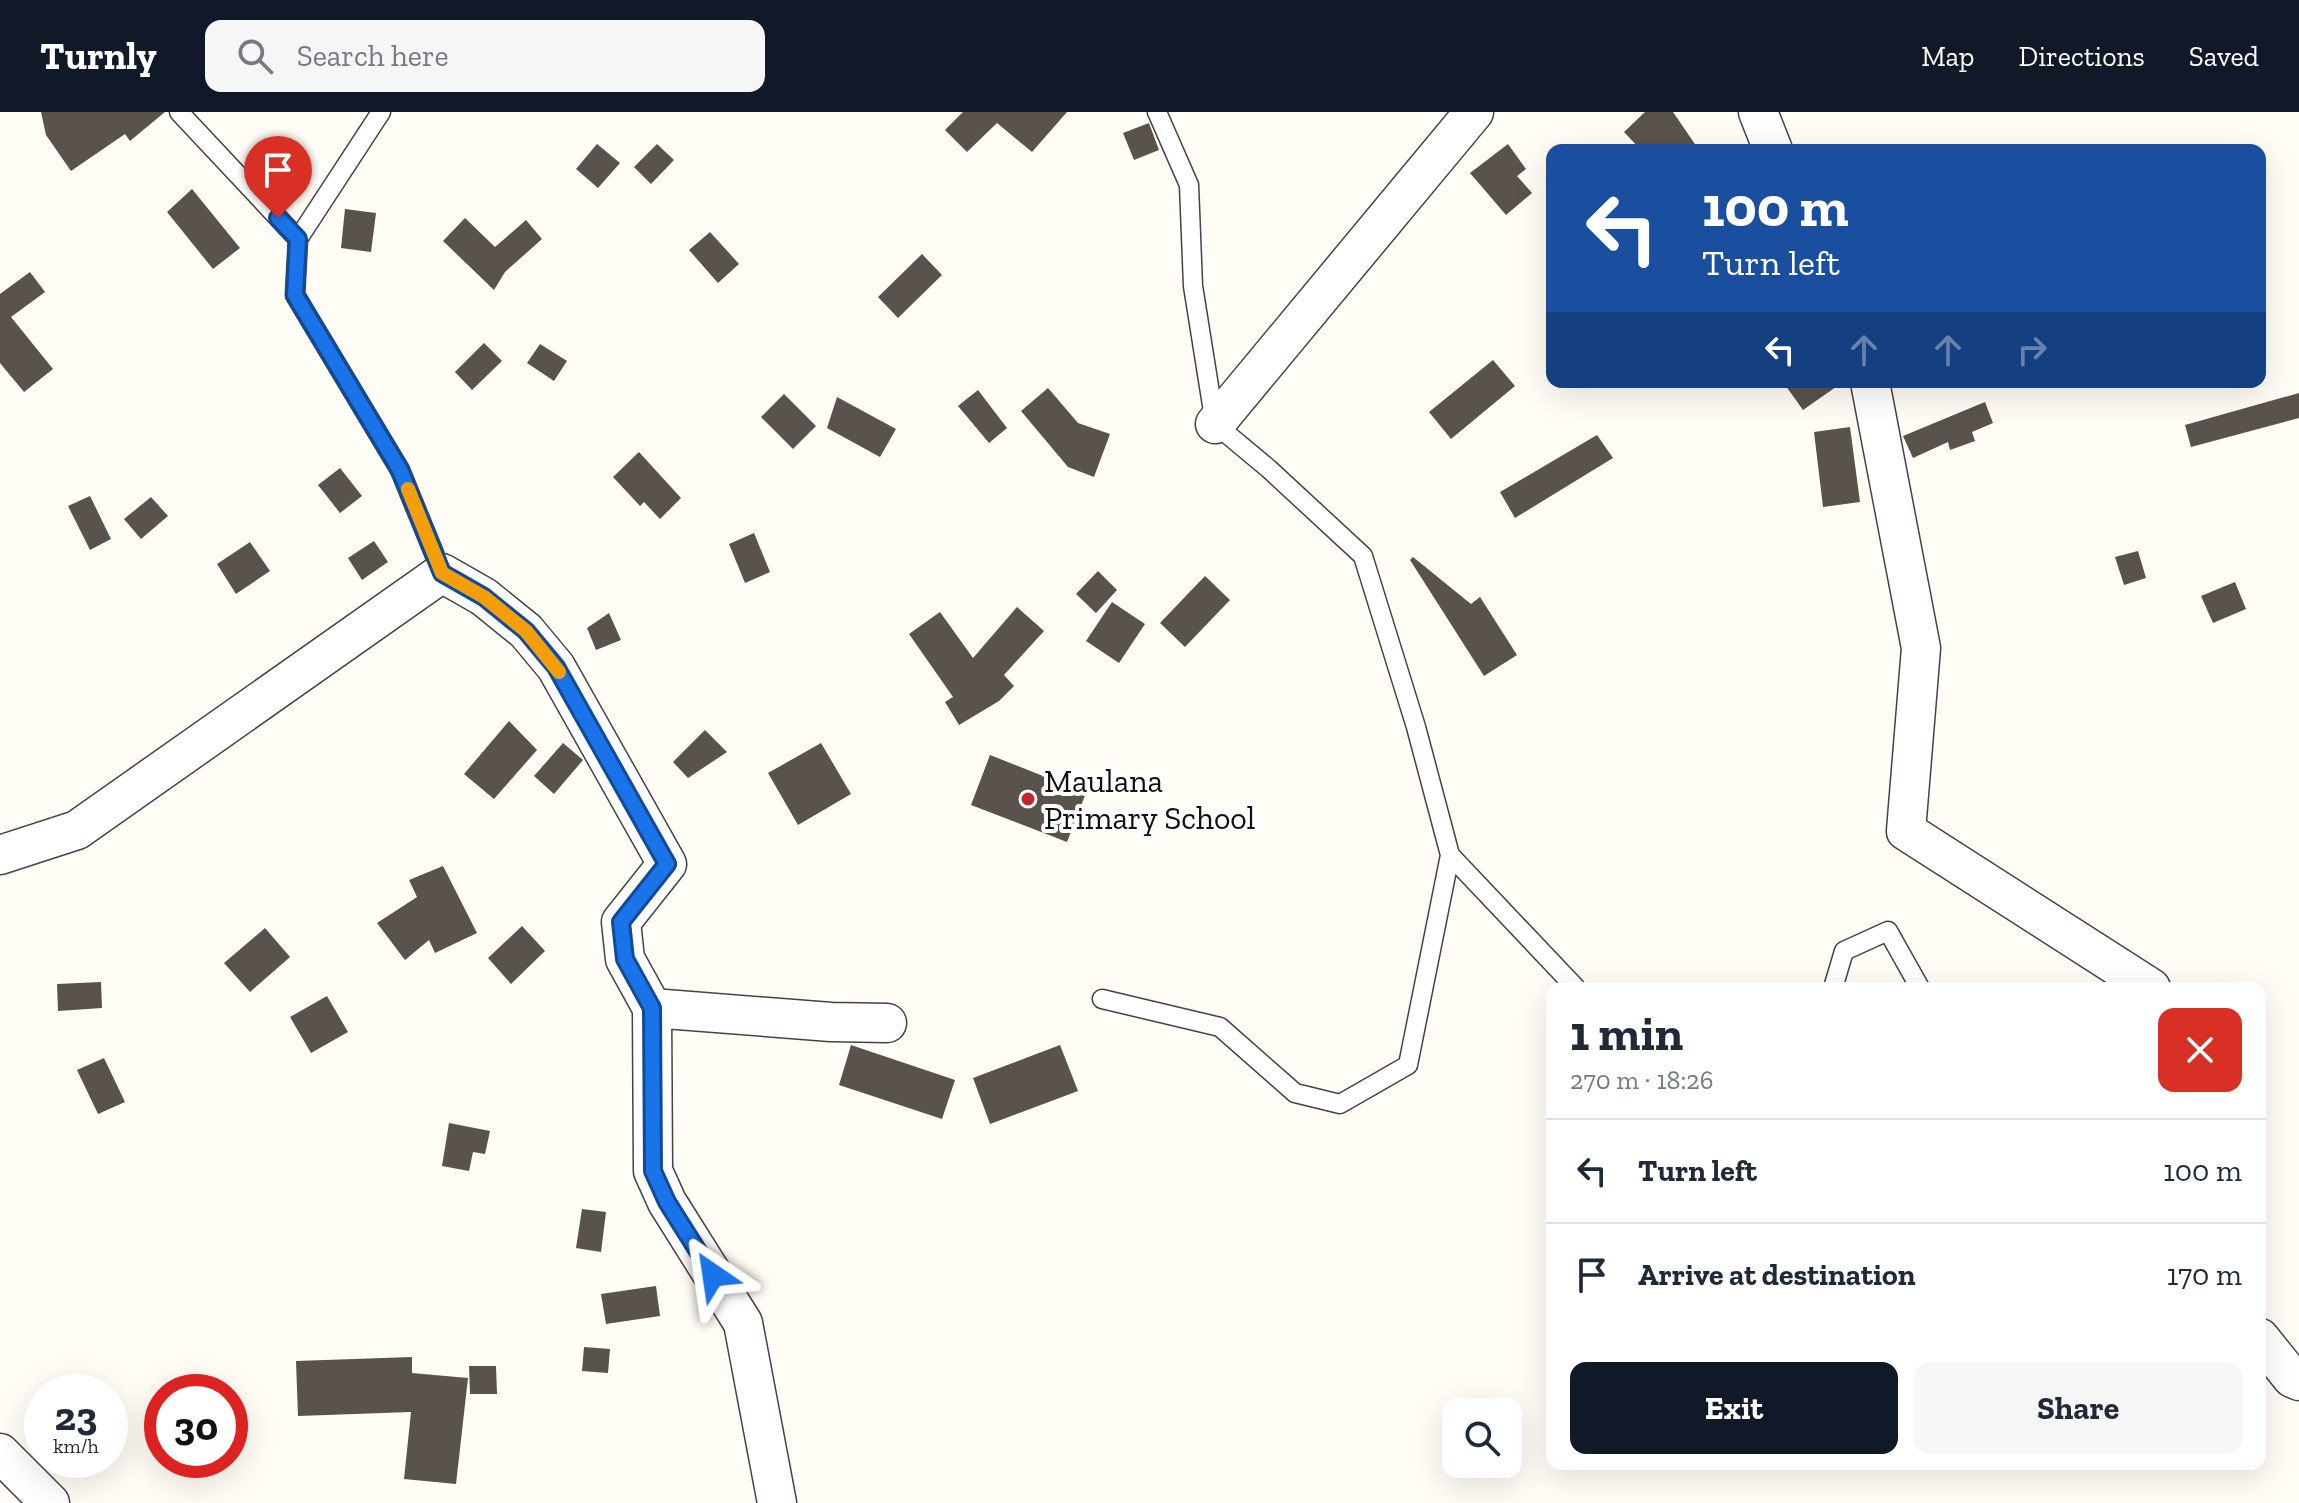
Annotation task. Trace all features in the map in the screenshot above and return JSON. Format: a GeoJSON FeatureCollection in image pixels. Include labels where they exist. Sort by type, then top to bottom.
{"type":"FeatureCollection","features":[{"type":"Feature","properties":{"kind":"street"},"geometry":{"type":"LineString","coordinates":[[1215,424],[1474,112]]}},
{"type":"Feature","properties":{"kind":"street"},"geometry":{"type":"LineString","coordinates":[[1758,112],[1771,144]]}},
{"type":"Feature","properties":{"kind":"street"},"geometry":{"type":"LineString","coordinates":[[1871,388],[1921,648],[1906,831],[2142,982]]}},
{"type":"Feature","properties":{"kind":"street"},"geometry":{"type":"LineString","coordinates":[[0,855],[77,830],[442,573],[484,597],[526,631],[556,667],[667,864],[621,922],[625,959],[652,1008],[653,1171],[667,1202],[743,1323],[777,1503]]}},
{"type":"Feature","properties":{"kind":"street"},"geometry":{"type":"LineString","coordinates":[[652,1008],[831,1022],[887,1023]]}},
{"type":"Feature","properties":{"kind":"street"},"geometry":{"type":"LineString","coordinates":[[2266,1346],[2292,1378],[2299,1381]]}},
{"type":"Feature","properties":{"kind":"street"},"geometry":{"type":"LineString","coordinates":[[0,1453],[50,1503]]}},
{"type":"Feature","properties":{"kind":"lane"},"geometry":{"type":"LineString","coordinates":[[179,112],[298,239]]}},
{"type":"Feature","properties":{"kind":"lane"},"geometry":{"type":"LineString","coordinates":[[381,112],[298,239],[295,295],[400,470],[442,573]]}},
{"type":"Feature","properties":{"kind":"lane"},"geometry":{"type":"LineString","coordinates":[[1102,999],[1220,1027],[1295,1093],[1340,1104],[1408,1065],[1450,855],[1416,727],[1363,556],[1215,424],[1193,286],[1189,185],[1157,112]]}},
{"type":"Feature","properties":{"kind":"lane"},"geometry":{"type":"LineString","coordinates":[[1450,855],[1570,982]]}},
{"type":"Feature","properties":{"kind":"lane"},"geometry":{"type":"LineString","coordinates":[[1835,982],[1844,951],[1888,931],[1917,982]]}},
{"type":"Feature","properties":{"kind":"building"},"geometry":{"type":"Polygon","coordinates":[[[41,112],[165,112],[130,141],[125,134],[71,171],[46,135],[41,112]]]}},
{"type":"Feature","properties":{"kind":"building"},"geometry":{"type":"Polygon","coordinates":[[[963,112],[1067,112],[1032,152],[997,123],[967,152],[945,130],[963,112]]]}},
{"type":"Feature","properties":{"kind":"building"},"geometry":{"type":"Polygon","coordinates":[[[1645,112],[1673,112],[1695,144],[1635,144],[1624,132],[1645,112]]]}},
{"type":"Feature","properties":{"kind":"building"},"geometry":{"type":"Polygon","coordinates":[[[1149,123],[1159,150],[1134,160],[1123,133],[1149,123]]]}},
{"type":"Feature","properties":{"kind":"building"},"geometry":{"type":"Polygon","coordinates":[[[597,144],[620,163],[598,188],[576,169],[597,144]]]}},
{"type":"Feature","properties":{"kind":"building"},"geometry":{"type":"Polygon","coordinates":[[[657,144],[674,160],[651,184],[634,167],[657,144]]]}},
{"type":"Feature","properties":{"kind":"building"},"geometry":{"type":"Polygon","coordinates":[[[1508,144],[1526,169],[1517,176],[1532,193],[1506,215],[1470,173],[1508,144]]]}},
{"type":"Feature","properties":{"kind":"building"},"geometry":{"type":"Polygon","coordinates":[[[192,189],[240,248],[213,269],[167,212],[192,189]]]}},
{"type":"Feature","properties":{"kind":"building"},"geometry":{"type":"Polygon","coordinates":[[[345,209],[376,213],[371,252],[341,248],[345,209]]]}},
{"type":"Feature","properties":{"kind":"building"},"geometry":{"type":"Polygon","coordinates":[[[465,218],[495,247],[526,220],[542,239],[505,272],[494,290],[443,241],[465,218]]]}},
{"type":"Feature","properties":{"kind":"building"},"geometry":{"type":"Polygon","coordinates":[[[710,232],[739,264],[718,283],[689,250],[710,232]]]}},
{"type":"Feature","properties":{"kind":"building"},"geometry":{"type":"Polygon","coordinates":[[[922,254],[942,275],[898,318],[878,297],[922,254]]]}},
{"type":"Feature","properties":{"kind":"building"},"geometry":{"type":"Polygon","coordinates":[[[30,272],[45,292],[11,317],[53,369],[24,392],[0,363],[0,294],[30,272]]]}},
{"type":"Feature","properties":{"kind":"building"},"geometry":{"type":"Polygon","coordinates":[[[484,343],[502,361],[472,390],[455,372],[484,343]]]}},
{"type":"Feature","properties":{"kind":"building"},"geometry":{"type":"Polygon","coordinates":[[[540,344],[567,361],[554,381],[527,363],[540,344]]]}},
{"type":"Feature","properties":{"kind":"building"},"geometry":{"type":"Polygon","coordinates":[[[1493,360],[1515,386],[1451,439],[1429,412],[1493,360]]]}},
{"type":"Feature","properties":{"kind":"building"},"geometry":{"type":"Polygon","coordinates":[[[1048,388],[1078,423],[1110,434],[1094,477],[1068,467],[1021,411],[1048,388]]]}},
{"type":"Feature","properties":{"kind":"building"},"geometry":{"type":"Polygon","coordinates":[[[1787,388],[1834,388],[1803,410],[1787,388]]]}},
{"type":"Feature","properties":{"kind":"building"},"geometry":{"type":"Polygon","coordinates":[[[978,390],[1007,428],[989,443],[958,406],[978,390]]]}},
{"type":"Feature","properties":{"kind":"building"},"geometry":{"type":"Polygon","coordinates":[[[2299,393],[2299,418],[2191,447],[2185,425],[2299,393]]]}},
{"type":"Feature","properties":{"kind":"building"},"geometry":{"type":"Polygon","coordinates":[[[784,394],[816,426],[793,449],[761,417],[784,394]]]}},
{"type":"Feature","properties":{"kind":"building"},"geometry":{"type":"Polygon","coordinates":[[[837,397],[896,429],[880,457],[827,428],[837,397]]]}},
{"type":"Feature","properties":{"kind":"building"},"geometry":{"type":"Polygon","coordinates":[[[1985,402],[1993,423],[1972,432],[1975,441],[1950,450],[1948,442],[1913,458],[1903,436],[1985,402]]]}},
{"type":"Feature","properties":{"kind":"building"},"geometry":{"type":"Polygon","coordinates":[[[1850,427],[1860,502],[1823,507],[1814,432],[1850,427]]]}},
{"type":"Feature","properties":{"kind":"building"},"geometry":{"type":"Polygon","coordinates":[[[1597,435],[1613,458],[1515,518],[1500,492],[1597,435]]]}},
{"type":"Feature","properties":{"kind":"building"},"geometry":{"type":"Polygon","coordinates":[[[639,452],[681,498],[660,519],[644,502],[640,506],[613,477],[639,452]]]}},
{"type":"Feature","properties":{"kind":"building"},"geometry":{"type":"Polygon","coordinates":[[[340,468],[362,496],[340,513],[318,485],[340,468]]]}},
{"type":"Feature","properties":{"kind":"building"},"geometry":{"type":"Polygon","coordinates":[[[90,496],[111,539],[90,550],[68,506],[90,496]]]}},
{"type":"Feature","properties":{"kind":"building"},"geometry":{"type":"Polygon","coordinates":[[[151,497],[168,516],[141,539],[124,519],[151,497]]]}},
{"type":"Feature","properties":{"kind":"building"},"geometry":{"type":"Polygon","coordinates":[[[754,533],[770,572],[745,583],[729,544],[754,533]]]}},
{"type":"Feature","properties":{"kind":"building"},"geometry":{"type":"Polygon","coordinates":[[[374,541],[388,562],[362,580],[348,558],[374,541]]]}},
{"type":"Feature","properties":{"kind":"building"},"geometry":{"type":"Polygon","coordinates":[[[250,542],[270,571],[236,594],[217,564],[250,542]]]}},
{"type":"Feature","properties":{"kind":"building"},"geometry":{"type":"Polygon","coordinates":[[[2138,551],[2146,578],[2124,585],[2115,557],[2138,551]]]}},
{"type":"Feature","properties":{"kind":"building"},"geometry":{"type":"Polygon","coordinates":[[[1413,557],[1471,604],[1480,597],[1517,655],[1484,676],[1410,560],[1413,557]]]}},
{"type":"Feature","properties":{"kind":"building"},"geometry":{"type":"Polygon","coordinates":[[[1098,571],[1117,590],[1096,613],[1076,594],[1098,571]]]}},
{"type":"Feature","properties":{"kind":"building"},"geometry":{"type":"Polygon","coordinates":[[[1205,576],[1230,600],[1185,647],[1160,623],[1205,576]]]}},
{"type":"Feature","properties":{"kind":"building"},"geometry":{"type":"Polygon","coordinates":[[[2235,582],[2246,609],[2213,623],[2201,596],[2235,582]]]}},
{"type":"Feature","properties":{"kind":"building"},"geometry":{"type":"Polygon","coordinates":[[[1112,602],[1145,624],[1119,663],[1086,641],[1112,602]]]}},
{"type":"Feature","properties":{"kind":"building"},"geometry":{"type":"Polygon","coordinates":[[[1017,607],[1044,631],[1004,675],[1014,686],[999,701],[959,725],[945,702],[953,697],[909,634],[940,612],[973,658],[1017,607]]]}},
{"type":"Feature","properties":{"kind":"building"},"geometry":{"type":"Polygon","coordinates":[[[609,613],[621,640],[596,650],[587,628],[609,613]]]}},
{"type":"Feature","properties":{"kind":"building"},"geometry":{"type":"Polygon","coordinates":[[[509,721],[537,750],[494,799],[464,774],[509,721]]]}},
{"type":"Feature","properties":{"kind":"building"},"geometry":{"type":"Polygon","coordinates":[[[705,730],[727,752],[688,778],[673,762],[705,730]]]}},
{"type":"Feature","properties":{"kind":"building"},"geometry":{"type":"Polygon","coordinates":[[[563,743],[583,760],[554,794],[534,776],[563,743]]]}},
{"type":"Feature","properties":{"kind":"building"},"geometry":{"type":"Polygon","coordinates":[[[821,743],[851,794],[798,825],[768,773],[821,743]]]}},
{"type":"Feature","properties":{"kind":"building","name":"Maulana Primary School"},"geometry":{"type":"Polygon","coordinates":[[[990,755],[1086,793],[1067,842],[971,805],[990,755]]]}},
{"type":"Feature","properties":{"kind":"building"},"geometry":{"type":"Polygon","coordinates":[[[443,866],[477,933],[435,953],[429,940],[405,960],[377,923],[417,897],[409,880],[443,866]]]}},
{"type":"Feature","properties":{"kind":"building"},"geometry":{"type":"Polygon","coordinates":[[[522,926],[545,951],[511,984],[488,958],[522,926]]]}},
{"type":"Feature","properties":{"kind":"building"},"geometry":{"type":"Polygon","coordinates":[[[265,928],[290,957],[250,992],[224,963],[265,928]]]}},
{"type":"Feature","properties":{"kind":"building"},"geometry":{"type":"Polygon","coordinates":[[[101,982],[102,1008],[58,1011],[57,984],[101,982]]]}},
{"type":"Feature","properties":{"kind":"building"},"geometry":{"type":"Polygon","coordinates":[[[327,996],[348,1032],[311,1053],[290,1017],[327,996]]]}},
{"type":"Feature","properties":{"kind":"building"},"geometry":{"type":"Polygon","coordinates":[[[851,1045],[955,1080],[942,1119],[839,1085],[851,1045]]]}},
{"type":"Feature","properties":{"kind":"building"},"geometry":{"type":"Polygon","coordinates":[[[1060,1045],[1078,1091],[990,1124],[973,1078],[1060,1045]]]}},
{"type":"Feature","properties":{"kind":"building"},"geometry":{"type":"Polygon","coordinates":[[[104,1058],[125,1102],[98,1114],[77,1070],[104,1058]]]}},
{"type":"Feature","properties":{"kind":"building"},"geometry":{"type":"Polygon","coordinates":[[[449,1123],[490,1131],[485,1154],[473,1152],[469,1171],[442,1166],[449,1123]]]}},
{"type":"Feature","properties":{"kind":"building"},"geometry":{"type":"Polygon","coordinates":[[[582,1209],[606,1212],[601,1252],[576,1248],[582,1209]]]}},
{"type":"Feature","properties":{"kind":"building"},"geometry":{"type":"Polygon","coordinates":[[[656,1286],[660,1316],[606,1324],[601,1294],[656,1286]]]}},
{"type":"Feature","properties":{"kind":"building"},"geometry":{"type":"Polygon","coordinates":[[[584,1347],[610,1349],[608,1373],[582,1371],[584,1347]]]}},
{"type":"Feature","properties":{"kind":"building"},"geometry":{"type":"Polygon","coordinates":[[[412,1357],[412,1373],[468,1378],[456,1484],[404,1479],[411,1412],[298,1416],[296,1361],[412,1357]]]}},
{"type":"Feature","properties":{"kind":"building"},"geometry":{"type":"Polygon","coordinates":[[[469,1366],[496,1366],[497,1394],[470,1394],[469,1366]]]}},
{"type":"Feature","properties":{"kind":"slow traffic"},"geometry":{"type":"LineString","coordinates":[[408,489],[442,573],[484,597],[526,631],[559,672]]}},
{"type":"Feature","properties":{"kind":"place","name":"Maulana Primary School"},"geometry":{"type":"Point","coordinates":[1028,799]}},
{"type":"Feature","properties":{"kind":"route"},"geometry":{"type":"LineString","coordinates":[[278,218],[298,239],[295,295],[400,470],[442,573],[484,597],[526,631],[556,667],[667,864],[621,922],[625,959],[652,1008],[653,1171],[667,1202],[713,1275]]}}]}
